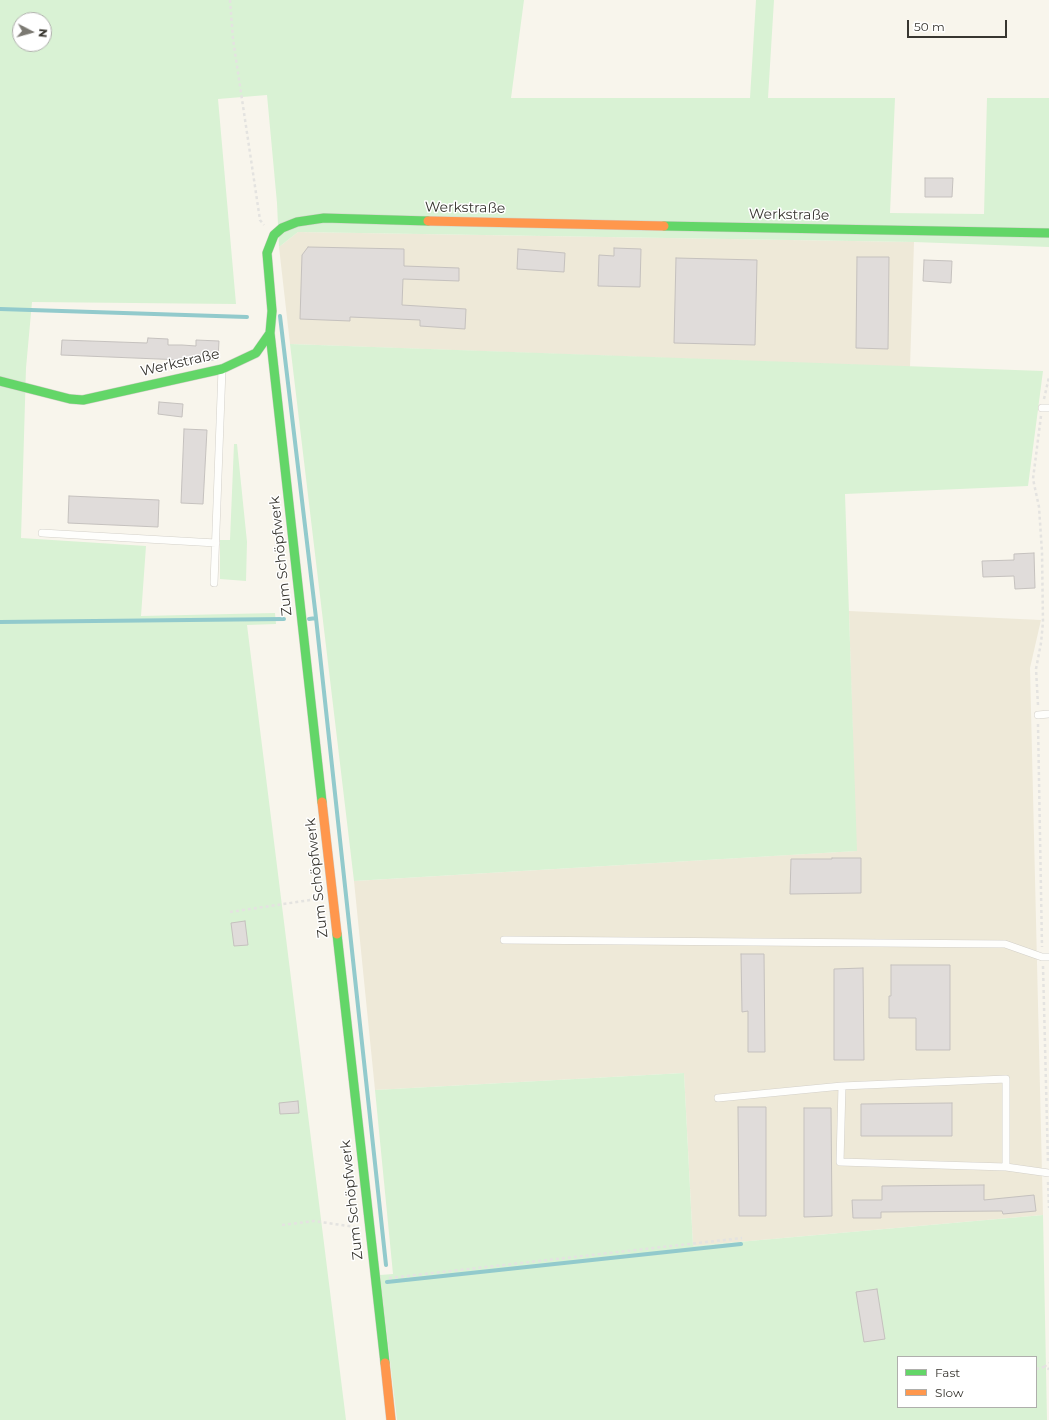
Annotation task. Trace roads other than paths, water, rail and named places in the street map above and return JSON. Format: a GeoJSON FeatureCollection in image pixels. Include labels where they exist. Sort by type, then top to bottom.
{"type":"FeatureCollection","features":[{"type":"Feature","properties":{"kind":"street","name":"Werkstraße"},"geometry":{"type":"LineString","coordinates":[[0,381],[70,399],[82,400],[222,369],[256,353],[270,333],[272,311],[267,253],[274,235],[282,228],[297,222],[324,218],[777,229],[1049,233]]}},
{"type":"Feature","properties":{"kind":"street","name":"Zum Schöpfwerk"},"geometry":{"type":"LineString","coordinates":[[270,333],[334,897],[391,1420]]}},
{"type":"Feature","properties":{"kind":"lane"},"geometry":{"type":"LineString","coordinates":[[214,583],[222,369]]}},
{"type":"Feature","properties":{"kind":"lane"},"geometry":{"type":"LineString","coordinates":[[42,534],[216,543]]}},
{"type":"Feature","properties":{"kind":"lane"},"geometry":{"type":"LineString","coordinates":[[1038,715],[1049,714]]}},
{"type":"Feature","properties":{"kind":"lane"},"geometry":{"type":"LineString","coordinates":[[504,940],[1005,944],[1046,957]]}},
{"type":"Feature","properties":{"kind":"lane"},"geometry":{"type":"LineString","coordinates":[[718,1098],[842,1086],[1006,1079],[1006,1167]]}},
{"type":"Feature","properties":{"kind":"lane"},"geometry":{"type":"LineString","coordinates":[[842,1086],[840,1162],[1006,1167],[1048,1173]]}},
{"type":"Feature","properties":{"kind":"waterway"},"geometry":{"type":"LineString","coordinates":[[0,309],[247,317]]}},
{"type":"Feature","properties":{"kind":"waterway"},"geometry":{"type":"LineString","coordinates":[[280,316],[316,618]]}},
{"type":"Feature","properties":{"kind":"waterway"},"geometry":{"type":"LineString","coordinates":[[309,619],[316,618],[386,1265]]}},
{"type":"Feature","properties":{"kind":"waterway"},"geometry":{"type":"LineString","coordinates":[[0,622],[284,619]]}},
{"type":"Feature","properties":{"kind":"waterway"},"geometry":{"type":"LineString","coordinates":[[387,1282],[741,1244]]}}]}
